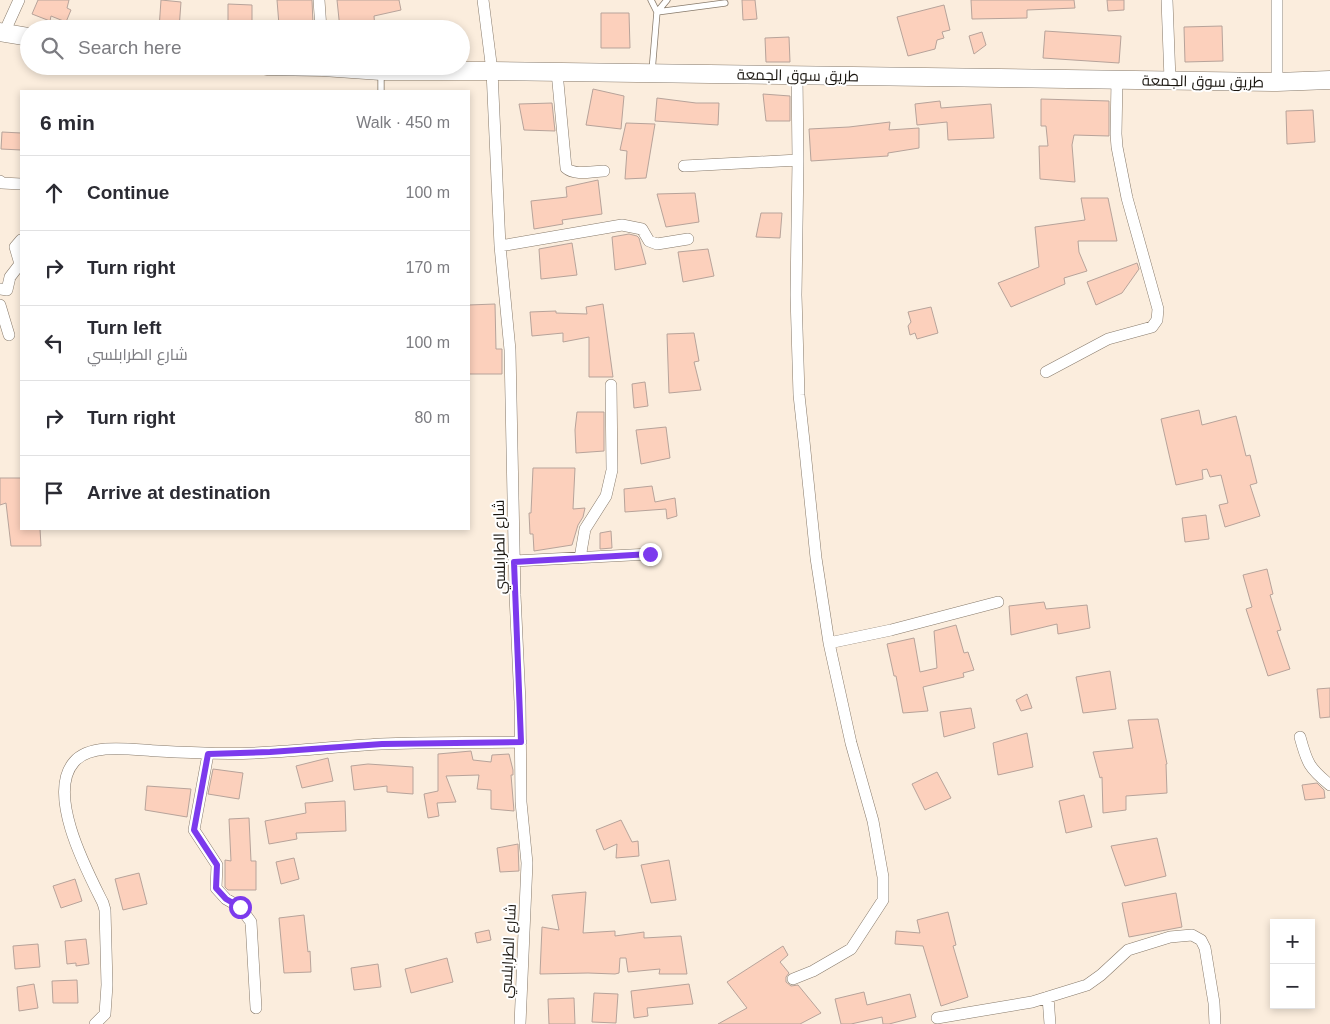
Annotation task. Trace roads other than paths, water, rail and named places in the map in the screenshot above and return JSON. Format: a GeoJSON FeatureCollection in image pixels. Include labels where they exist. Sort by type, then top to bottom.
{"type":"FeatureCollection","features":[{"type":"Feature","properties":{"kind":"main road"},"geometry":{"type":"LineString","coordinates":[[2,32],[20,35]]}},
{"type":"Feature","properties":{"kind":"main road","name":"طريق سوق الجمعة"},"geometry":{"type":"LineString","coordinates":[[470,71],[1031,77],[1278,82],[1330,80]]}},
{"type":"Feature","properties":{"kind":"street"},"geometry":{"type":"LineString","coordinates":[[2,32],[19,0]]}},
{"type":"Feature","properties":{"kind":"street"},"geometry":{"type":"LineString","coordinates":[[320,0],[321,20]]}},
{"type":"Feature","properties":{"kind":"street","name":"شارع الطرابلسي"},"geometry":{"type":"LineString","coordinates":[[483,0],[492,71],[500,246],[510,350],[514,562],[522,802],[527,863],[520,1024]]}},
{"type":"Feature","properties":{"kind":"street"},"geometry":{"type":"LineString","coordinates":[[1167,0],[1170,80]]}},
{"type":"Feature","properties":{"kind":"street"},"geometry":{"type":"LineString","coordinates":[[1277,0],[1278,82]]}},
{"type":"Feature","properties":{"kind":"street"},"geometry":{"type":"LineString","coordinates":[[557,72],[566,168],[574,172],[604,171]]}},
{"type":"Feature","properties":{"kind":"street"},"geometry":{"type":"LineString","coordinates":[[793,980],[851,949],[883,900],[883,877],[873,822],[851,743],[829,643],[816,558],[799,394],[796,295],[797,75]]}},
{"type":"Feature","properties":{"kind":"street"},"geometry":{"type":"LineString","coordinates":[[1046,372],[1108,339],[1152,327],[1157,320],[1158,309],[1127,198],[1117,147],[1117,80]]}},
{"type":"Feature","properties":{"kind":"street"},"geometry":{"type":"LineString","coordinates":[[684,166],[798,160]]}},
{"type":"Feature","properties":{"kind":"street"},"geometry":{"type":"LineString","coordinates":[[0,181],[2,183],[20,184]]}},
{"type":"Feature","properties":{"kind":"street"},"geometry":{"type":"LineString","coordinates":[[500,246],[622,225],[642,229],[649,240],[657,244],[688,239]]}},
{"type":"Feature","properties":{"kind":"street"},"geometry":{"type":"LineString","coordinates":[[0,289],[7,290],[10,277],[20,264],[15,247],[20,241]]}},
{"type":"Feature","properties":{"kind":"street"},"geometry":{"type":"LineString","coordinates":[[0,305],[9,335]]}},
{"type":"Feature","properties":{"kind":"street"},"geometry":{"type":"LineString","coordinates":[[580,558],[585,529],[606,496],[612,470],[611,385]]}},
{"type":"Feature","properties":{"kind":"street"},"geometry":{"type":"LineString","coordinates":[[514,562],[650,554]]}},
{"type":"Feature","properties":{"kind":"street"},"geometry":{"type":"LineString","coordinates":[[829,643],[891,630],[998,602]]}},
{"type":"Feature","properties":{"kind":"street"},"geometry":{"type":"LineString","coordinates":[[1300,737],[1306,760],[1314,771],[1330,785]]}},
{"type":"Feature","properties":{"kind":"street"},"geometry":{"type":"LineString","coordinates":[[95,1024],[106,1019],[105,910],[78,851],[69,826],[65,795],[66,776],[74,762],[84,753],[96,750],[208,754],[270,752],[382,744],[521,742]]}},
{"type":"Feature","properties":{"kind":"street"},"geometry":{"type":"LineString","coordinates":[[208,754],[194,830],[217,865],[216,888],[226,899],[240,907],[251,922],[256,1008]]}},
{"type":"Feature","properties":{"kind":"street"},"geometry":{"type":"LineString","coordinates":[[938,1018],[1032,1002],[1087,985],[1128,950],[1170,937],[1192,935],[1201,940],[1205,948],[1214,1003],[1215,1024]]}},
{"type":"Feature","properties":{"kind":"street"},"geometry":{"type":"LineString","coordinates":[[1048,997],[1050,1024]]}},
{"type":"Feature","properties":{"kind":"lane"},"geometry":{"type":"LineString","coordinates":[[651,0],[657,12],[652,73]]}},
{"type":"Feature","properties":{"kind":"lane"},"geometry":{"type":"LineString","coordinates":[[657,12],[667,0]]}},
{"type":"Feature","properties":{"kind":"lane"},"geometry":{"type":"LineString","coordinates":[[657,12],[725,3]]}},
{"type":"Feature","properties":{"kind":"lane"},"geometry":{"type":"LineString","coordinates":[[381,75],[381,90]]}}]}
